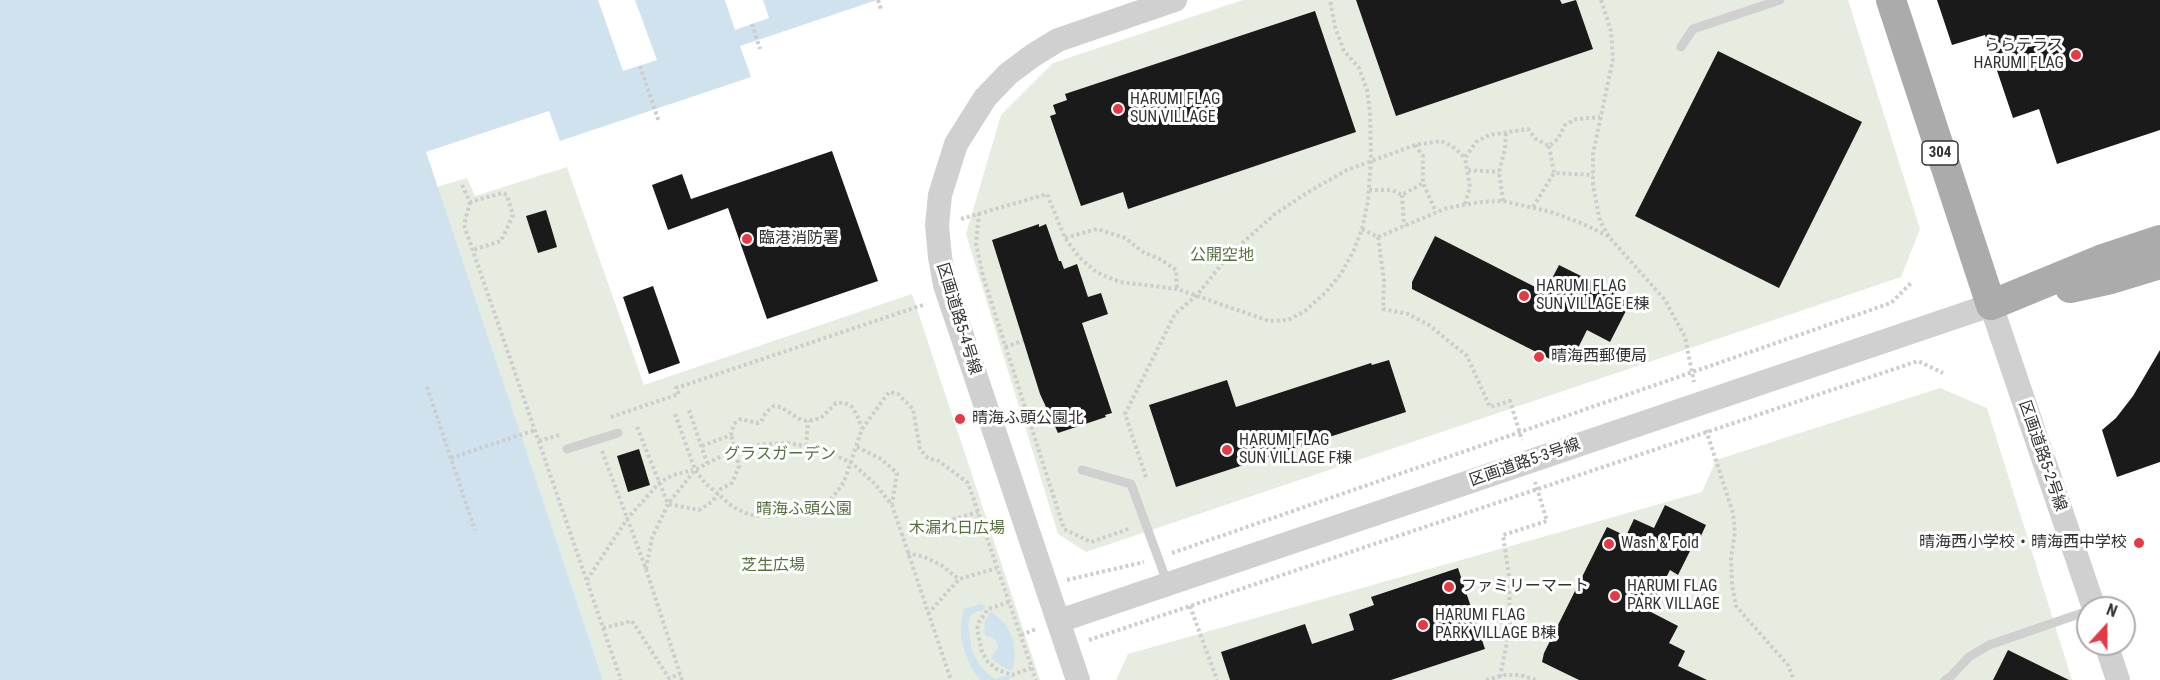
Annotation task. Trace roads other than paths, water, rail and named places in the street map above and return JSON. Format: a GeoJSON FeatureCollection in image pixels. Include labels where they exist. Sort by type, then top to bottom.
{"type":"FeatureCollection","features":[{"type":"Feature","properties":{"kind":"main road","name":"304"},"geometry":{"type":"LineString","coordinates":[[1891,0],[1991,305]]}},
{"type":"Feature","properties":{"kind":"main road"},"geometry":{"type":"LineString","coordinates":[[1991,305],[2103,259],[2160,240]]}},
{"type":"Feature","properties":{"kind":"main road"},"geometry":{"type":"LineString","coordinates":[[1991,305],[2111,279],[2160,264]]}},
{"type":"Feature","properties":{"kind":"street","name":"区画道路5-4号線"},"geometry":{"type":"LineString","coordinates":[[1078,680],[1048,625],[948,294],[940,257],[937,225],[940,195],[956,144],[985,98],[1008,74],[1058,40],[1175,0]]}},
{"type":"Feature","properties":{"kind":"street","name":"区画道路5-3号線"},"geometry":{"type":"LineString","coordinates":[[1048,625],[1991,305]]}},
{"type":"Feature","properties":{"kind":"street","name":"区画道路5-2号線"},"geometry":{"type":"LineString","coordinates":[[1991,305],[2090,596]]}},
{"type":"Feature","properties":{"kind":"street"},"geometry":{"type":"LineString","coordinates":[[2110,656],[2118,680]]}},
{"type":"Feature","properties":{"kind":"lane"},"geometry":{"type":"LineString","coordinates":[[1681,47],[1693,29],[1780,0]]}},
{"type":"Feature","properties":{"kind":"lane"},"geometry":{"type":"LineString","coordinates":[[567,449],[618,433]]}},
{"type":"Feature","properties":{"kind":"lane"},"geometry":{"type":"LineString","coordinates":[[1082,470],[1131,484],[1145,523],[1174,582]]}},
{"type":"Feature","properties":{"kind":"lane"},"geometry":{"type":"LineString","coordinates":[[1945,680],[1969,657],[1989,645],[2076,615]]}},
{"type":"Feature","properties":{"kind":"water"},"geometry":{"type":"Polygon","coordinates":[[[0,0],[877,0],[740,46],[751,77],[560,141],[549,111],[426,152],[603,680],[0,680],[0,0]]]}},
{"type":"Feature","properties":{"kind":"water"},"geometry":{"type":"Polygon","coordinates":[[[981,604],[986,606],[983,610],[971,614],[968,624],[972,651],[979,664],[989,675],[995,679],[1011,676],[1009,680],[980,680],[965,653],[961,637],[964,609],[981,604]]]}},
{"type":"Feature","properties":{"kind":"water"},"geometry":{"type":"Polygon","coordinates":[[[991,611],[1006,625],[1013,639],[1015,656],[1012,671],[991,658],[998,647],[995,639],[985,635],[984,623],[991,611]]]}},
{"type":"Feature","properties":{"kind":"place","name":"ららテラス HARUMI FLAG"},"geometry":{"type":"Point","coordinates":[2076,55]}},
{"type":"Feature","properties":{"kind":"place","name":"HARUMI FLAG SUN VILLAGE"},"geometry":{"type":"Point","coordinates":[1118,109]}},
{"type":"Feature","properties":{"kind":"place","name":"臨港消防署"},"geometry":{"type":"Point","coordinates":[747,239]}},
{"type":"Feature","properties":{"kind":"place","name":"HARUMI FLAG SUN VILLAGE E棟"},"geometry":{"type":"Point","coordinates":[1524,296]}},
{"type":"Feature","properties":{"kind":"place","name":"晴海西郵便局"},"geometry":{"type":"Point","coordinates":[1539,357]}},
{"type":"Feature","properties":{"kind":"place","name":"晴海ふ頭公園北"},"geometry":{"type":"Point","coordinates":[960,419]}},
{"type":"Feature","properties":{"kind":"place","name":"HARUMI FLAG SUN VILLAGE F棟"},"geometry":{"type":"Point","coordinates":[1227,450]}},
{"type":"Feature","properties":{"kind":"place","name":"晴海西小学校・晴海西中学校"},"geometry":{"type":"Point","coordinates":[2139,543]}},
{"type":"Feature","properties":{"kind":"place","name":"Wash & Fold"},"geometry":{"type":"Point","coordinates":[1609,544]}},
{"type":"Feature","properties":{"kind":"place","name":"ファミリーマート"},"geometry":{"type":"Point","coordinates":[1449,587]}},
{"type":"Feature","properties":{"kind":"place","name":"HARUMI FLAG PARK VILLAGE"},"geometry":{"type":"Point","coordinates":[1615,596]}},
{"type":"Feature","properties":{"kind":"place","name":"HARUMI FLAG PARK VILLAGE B棟"},"geometry":{"type":"Point","coordinates":[1423,625]}},
{"type":"Feature","properties":{"kind":"park label","name":"公開空地"},"geometry":{"type":"Point","coordinates":[1222,256]}},
{"type":"Feature","properties":{"kind":"park label","name":"グラスガーデン"},"geometry":{"type":"Point","coordinates":[780,455]}},
{"type":"Feature","properties":{"kind":"park label","name":"晴海ふ頭公園"},"geometry":{"type":"Point","coordinates":[804,510]}},
{"type":"Feature","properties":{"kind":"park label","name":"木漏れ日広場"},"geometry":{"type":"Point","coordinates":[957,529]}},
{"type":"Feature","properties":{"kind":"park label","name":"芝生広場"},"geometry":{"type":"Point","coordinates":[773,566]}}]}
